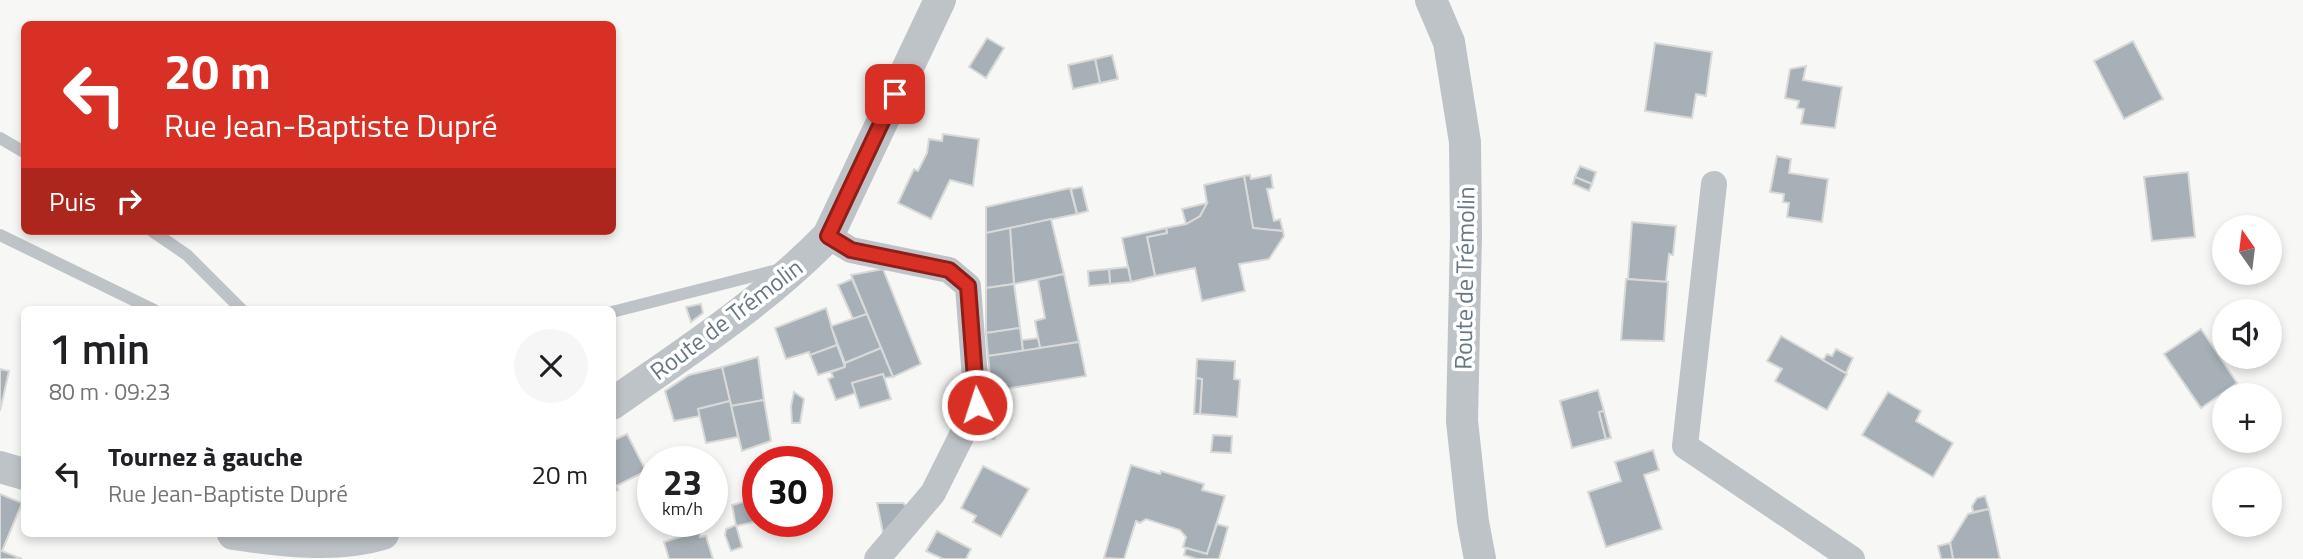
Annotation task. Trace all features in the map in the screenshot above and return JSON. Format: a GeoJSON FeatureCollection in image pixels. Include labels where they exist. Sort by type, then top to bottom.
{"type":"FeatureCollection","features":[{"type":"Feature","properties":{"kind":"street","name":"Route de Trémolin"},"geometry":{"type":"LineString","coordinates":[[616,401],[707,337],[802,263],[828,236],[940,0]]}},
{"type":"Feature","properties":{"kind":"street","name":"Route de Trémolin"},"geometry":{"type":"LineString","coordinates":[[1431,0],[1450,42],[1465,142],[1462,421],[1472,522],[1480,559]]}},
{"type":"Feature","properties":{"kind":"street"},"geometry":{"type":"LineString","coordinates":[[1714,184],[1685,446],[1852,559]]}},
{"type":"Feature","properties":{"kind":"street"},"geometry":{"type":"LineString","coordinates":[[828,236],[851,250],[949,270],[968,286],[977,405],[933,493],[877,559]]}},
{"type":"Feature","properties":{"kind":"street"},"geometry":{"type":"LineString","coordinates":[[0,467],[21,473]]}},
{"type":"Feature","properties":{"kind":"street"},"geometry":{"type":"LineString","coordinates":[[254,537],[289,542],[372,537]]}},
{"type":"Feature","properties":{"kind":"lane"},"geometry":{"type":"LineString","coordinates":[[0,138],[21,150]]}},
{"type":"Feature","properties":{"kind":"lane"},"geometry":{"type":"LineString","coordinates":[[0,235],[146,306]]}},
{"type":"Feature","properties":{"kind":"lane"},"geometry":{"type":"LineString","coordinates":[[158,235],[187,255],[238,306]]}},
{"type":"Feature","properties":{"kind":"lane"},"geometry":{"type":"LineString","coordinates":[[616,311],[802,263]]}},
{"type":"Feature","properties":{"kind":"building"},"geometry":{"type":"Polygon","coordinates":[[[987,38],[1004,48],[986,78],[969,67],[987,38]]]}},
{"type":"Feature","properties":{"kind":"building"},"geometry":{"type":"Polygon","coordinates":[[[2133,41],[2163,99],[2124,119],[2094,61],[2133,41]]]}},
{"type":"Feature","properties":{"kind":"building"},"geometry":{"type":"Polygon","coordinates":[[[1655,43],[1712,52],[1706,96],[1696,94],[1692,118],[1645,111],[1655,43]]]}},
{"type":"Feature","properties":{"kind":"building"},"geometry":{"type":"Polygon","coordinates":[[[1112,55],[1118,79],[1100,83],[1095,59],[1112,55]]]}},
{"type":"Feature","properties":{"kind":"building"},"geometry":{"type":"Polygon","coordinates":[[[1095,59],[1100,83],[1073,89],[1068,65],[1095,59]]]}},
{"type":"Feature","properties":{"kind":"building"},"geometry":{"type":"Polygon","coordinates":[[[1806,66],[1803,80],[1842,87],[1835,128],[1801,124],[1804,109],[1797,108],[1799,101],[1785,98],[1790,69],[1806,66]]]}},
{"type":"Feature","properties":{"kind":"building"},"geometry":{"type":"Polygon","coordinates":[[[943,134],[979,139],[973,186],[950,180],[931,219],[898,203],[914,169],[918,171],[927,153],[929,139],[942,141],[943,134]]]}},
{"type":"Feature","properties":{"kind":"building"},"geometry":{"type":"Polygon","coordinates":[[[1777,156],[1791,159],[1789,173],[1828,179],[1822,222],[1787,217],[1789,203],[1783,202],[1784,194],[1770,192],[1777,156]]]}},
{"type":"Feature","properties":{"kind":"building"},"geometry":{"type":"Polygon","coordinates":[[[1580,166],[1596,172],[1592,184],[1575,177],[1580,166]]]}},
{"type":"Feature","properties":{"kind":"building"},"geometry":{"type":"Polygon","coordinates":[[[2188,172],[2195,237],[2152,241],[2144,177],[2188,172]]]}},
{"type":"Feature","properties":{"kind":"building"},"geometry":{"type":"Polygon","coordinates":[[[1250,175],[1251,179],[1271,175],[1273,188],[1267,189],[1274,221],[1280,219],[1283,231],[1253,228],[1244,176],[1250,175]]]}},
{"type":"Feature","properties":{"kind":"building"},"geometry":{"type":"Polygon","coordinates":[[[1244,176],[1253,228],[1283,231],[1284,236],[1269,259],[1239,264],[1245,291],[1202,301],[1195,268],[1155,276],[1147,237],[1167,233],[1166,228],[1186,224],[1200,216],[1207,203],[1204,185],[1244,176]]]}},
{"type":"Feature","properties":{"kind":"building"},"geometry":{"type":"Polygon","coordinates":[[[1575,177],[1592,184],[1589,191],[1573,184],[1575,177]]]}},
{"type":"Feature","properties":{"kind":"building"},"geometry":{"type":"Polygon","coordinates":[[[1082,187],[1088,211],[1077,214],[1071,189],[1082,187]]]}},
{"type":"Feature","properties":{"kind":"building"},"geometry":{"type":"Polygon","coordinates":[[[1070,188],[1077,214],[986,233],[986,207],[1070,188]]]}},
{"type":"Feature","properties":{"kind":"building"},"geometry":{"type":"Polygon","coordinates":[[[1207,203],[1200,216],[1186,224],[1182,209],[1207,203]]]}},
{"type":"Feature","properties":{"kind":"building"},"geometry":{"type":"Polygon","coordinates":[[[1051,219],[1064,274],[1014,284],[1010,228],[1051,219]]]}},
{"type":"Feature","properties":{"kind":"building"},"geometry":{"type":"Polygon","coordinates":[[[1632,222],[1676,226],[1673,255],[1669,254],[1666,282],[1628,279],[1632,222]]]}},
{"type":"Feature","properties":{"kind":"building"},"geometry":{"type":"Polygon","coordinates":[[[1010,228],[1014,284],[986,288],[986,233],[1010,228]]]}},
{"type":"Feature","properties":{"kind":"building"},"geometry":{"type":"Polygon","coordinates":[[[1166,228],[1167,233],[1147,237],[1155,276],[1131,282],[1122,238],[1166,228]]]}},
{"type":"Feature","properties":{"kind":"building"},"geometry":{"type":"Polygon","coordinates":[[[1128,267],[1131,282],[1110,284],[1109,269],[1128,267]]]}},
{"type":"Feature","properties":{"kind":"building"},"geometry":{"type":"Polygon","coordinates":[[[883,269],[921,364],[893,377],[851,275],[883,269]]]}},
{"type":"Feature","properties":{"kind":"building"},"geometry":{"type":"Polygon","coordinates":[[[1109,269],[1110,284],[1089,286],[1088,271],[1109,269]]]}},
{"type":"Feature","properties":{"kind":"building"},"geometry":{"type":"Polygon","coordinates":[[[1064,274],[1079,342],[1040,348],[1035,321],[1045,318],[1038,280],[1064,274]]]}},
{"type":"Feature","properties":{"kind":"building"},"geometry":{"type":"Polygon","coordinates":[[[852,279],[867,314],[853,319],[838,285],[852,279]]]}},
{"type":"Feature","properties":{"kind":"building"},"geometry":{"type":"Polygon","coordinates":[[[1626,279],[1668,282],[1664,341],[1621,340],[1626,279]]]}},
{"type":"Feature","properties":{"kind":"building"},"geometry":{"type":"Polygon","coordinates":[[[1014,284],[1020,328],[986,333],[986,288],[1014,284]]]}},
{"type":"Feature","properties":{"kind":"building"},"geometry":{"type":"Polygon","coordinates":[[[701,304],[703,313],[691,322],[686,307],[701,304]]]}},
{"type":"Feature","properties":{"kind":"building"},"geometry":{"type":"Polygon","coordinates":[[[826,308],[837,345],[810,355],[809,352],[786,359],[775,328],[826,308]]]}},
{"type":"Feature","properties":{"kind":"building"},"geometry":{"type":"Polygon","coordinates":[[[867,314],[881,348],[845,363],[831,326],[867,314]]]}},
{"type":"Feature","properties":{"kind":"building"},"geometry":{"type":"Polygon","coordinates":[[[1020,328],[1023,351],[988,356],[986,333],[1020,328]]]}},
{"type":"Feature","properties":{"kind":"building"},"geometry":{"type":"Polygon","coordinates":[[[2201,329],[2212,346],[2212,369],[2228,369],[2237,383],[2212,383],[2212,400],[2201,408],[2164,354],[2201,329]]]}},
{"type":"Feature","properties":{"kind":"building"},"geometry":{"type":"Polygon","coordinates":[[[1781,336],[1847,374],[1827,410],[1775,381],[1782,369],[1767,361],[1781,336]]]}},
{"type":"Feature","properties":{"kind":"building"},"geometry":{"type":"Polygon","coordinates":[[[1038,338],[1040,348],[1023,351],[1022,340],[1038,338]]]}},
{"type":"Feature","properties":{"kind":"building"},"geometry":{"type":"Polygon","coordinates":[[[1079,342],[1086,376],[992,391],[988,356],[1079,342]]]}},
{"type":"Feature","properties":{"kind":"building"},"geometry":{"type":"Polygon","coordinates":[[[837,345],[845,367],[818,375],[810,355],[837,345]]]}},
{"type":"Feature","properties":{"kind":"building"},"geometry":{"type":"Polygon","coordinates":[[[881,348],[893,377],[884,378],[883,374],[852,383],[856,393],[836,400],[828,379],[833,377],[831,372],[881,348]]]}},
{"type":"Feature","properties":{"kind":"building"},"geometry":{"type":"Polygon","coordinates":[[[1836,349],[1853,358],[1846,373],[1823,360],[1827,354],[1832,356],[1836,349]]]}},
{"type":"Feature","properties":{"kind":"building"},"geometry":{"type":"Polygon","coordinates":[[[758,357],[764,400],[731,406],[722,367],[758,357]]]}},
{"type":"Feature","properties":{"kind":"building"},"geometry":{"type":"Polygon","coordinates":[[[1197,359],[1235,361],[1234,379],[1240,380],[1237,417],[1200,414],[1202,379],[1196,378],[1197,359]]]}},
{"type":"Feature","properties":{"kind":"building"},"geometry":{"type":"Polygon","coordinates":[[[722,367],[730,401],[698,409],[700,416],[674,421],[665,391],[689,375],[722,367]]]}},
{"type":"Feature","properties":{"kind":"building"},"geometry":{"type":"Polygon","coordinates":[[[0,369],[9,371],[0,411],[0,369]]]}},
{"type":"Feature","properties":{"kind":"building"},"geometry":{"type":"Polygon","coordinates":[[[883,374],[891,399],[860,408],[852,383],[883,374]]]}},
{"type":"Feature","properties":{"kind":"building"},"geometry":{"type":"Polygon","coordinates":[[[1196,378],[1202,379],[1200,414],[1194,414],[1196,378]]]}},
{"type":"Feature","properties":{"kind":"building"},"geometry":{"type":"Polygon","coordinates":[[[1598,390],[1604,411],[1599,412],[1606,439],[1572,448],[1560,401],[1598,390]]]}},
{"type":"Feature","properties":{"kind":"building"},"geometry":{"type":"Polygon","coordinates":[[[794,392],[804,399],[800,423],[792,423],[794,392]]]}},
{"type":"Feature","properties":{"kind":"building"},"geometry":{"type":"Polygon","coordinates":[[[1888,392],[1921,411],[1916,421],[1953,443],[1933,477],[1862,435],[1888,392]]]}},
{"type":"Feature","properties":{"kind":"building"},"geometry":{"type":"Polygon","coordinates":[[[764,400],[771,441],[756,446],[742,446],[742,451],[731,406],[764,400]]]}},
{"type":"Feature","properties":{"kind":"building"},"geometry":{"type":"Polygon","coordinates":[[[730,401],[738,437],[706,443],[698,409],[730,401]]]}},
{"type":"Feature","properties":{"kind":"building"},"geometry":{"type":"Polygon","coordinates":[[[988,411],[1003,415],[994,439],[975,435],[988,411]]]}},
{"type":"Feature","properties":{"kind":"building"},"geometry":{"type":"Polygon","coordinates":[[[1604,411],[1611,438],[1606,439],[1599,412],[1604,411]]]}},
{"type":"Feature","properties":{"kind":"building"},"geometry":{"type":"Polygon","coordinates":[[[627,434],[637,453],[637,476],[616,486],[616,439],[627,434]]]}},
{"type":"Feature","properties":{"kind":"building"},"geometry":{"type":"Polygon","coordinates":[[[1213,435],[1232,436],[1231,453],[1211,452],[1213,435]]]}},
{"type":"Feature","properties":{"kind":"building"},"geometry":{"type":"Polygon","coordinates":[[[1653,450],[1659,470],[1644,475],[1662,529],[1606,547],[1588,492],[1621,481],[1615,462],[1653,450]]]}},
{"type":"Feature","properties":{"kind":"building"},"geometry":{"type":"Polygon","coordinates":[[[1131,465],[1204,484],[1202,490],[1225,496],[1207,554],[1183,547],[1186,537],[1180,530],[1146,519],[1140,523],[1136,521],[1124,559],[1104,558],[1131,465]]]}},
{"type":"Feature","properties":{"kind":"building"},"geometry":{"type":"Polygon","coordinates":[[[983,466],[1029,489],[1001,537],[973,522],[976,516],[961,508],[983,466]]]}},
{"type":"Feature","properties":{"kind":"building"},"geometry":{"type":"Polygon","coordinates":[[[0,494],[21,503],[2,551],[22,559],[0,559],[0,494]]]}},
{"type":"Feature","properties":{"kind":"building"},"geometry":{"type":"Polygon","coordinates":[[[1985,496],[1989,509],[1973,512],[1972,506],[1977,498],[1985,496]]]}},
{"type":"Feature","properties":{"kind":"building"},"geometry":{"type":"Polygon","coordinates":[[[742,502],[742,525],[736,526],[732,505],[742,502]]]}},
{"type":"Feature","properties":{"kind":"building"},"geometry":{"type":"Polygon","coordinates":[[[877,503],[903,503],[908,507],[883,533],[877,503]]]}},
{"type":"Feature","properties":{"kind":"building"},"geometry":{"type":"Polygon","coordinates":[[[1989,509],[2000,559],[1953,559],[1950,543],[1968,514],[1989,509]]]}},
{"type":"Feature","properties":{"kind":"building"},"geometry":{"type":"Polygon","coordinates":[[[1217,524],[1228,527],[1219,559],[1197,559],[1184,555],[1186,548],[1207,554],[1217,524]]]}},
{"type":"Feature","properties":{"kind":"building"},"geometry":{"type":"Polygon","coordinates":[[[736,525],[742,547],[731,551],[726,537],[728,537],[728,528],[736,525]]]}},
{"type":"Feature","properties":{"kind":"building"},"geometry":{"type":"Polygon","coordinates":[[[937,531],[971,549],[966,559],[943,559],[926,551],[937,531]]]}},
{"type":"Feature","properties":{"kind":"building"},"geometry":{"type":"Polygon","coordinates":[[[680,537],[706,537],[713,559],[669,559],[664,542],[680,537]]]}},
{"type":"Feature","properties":{"kind":"building"},"geometry":{"type":"Polygon","coordinates":[[[1950,543],[1953,559],[1941,559],[1938,546],[1950,543]]]}},
{"type":"Feature","properties":{"kind":"route"},"geometry":{"type":"LineString","coordinates":[[895,94],[828,236],[851,250],[949,270],[968,286],[977,405]]}}]}
